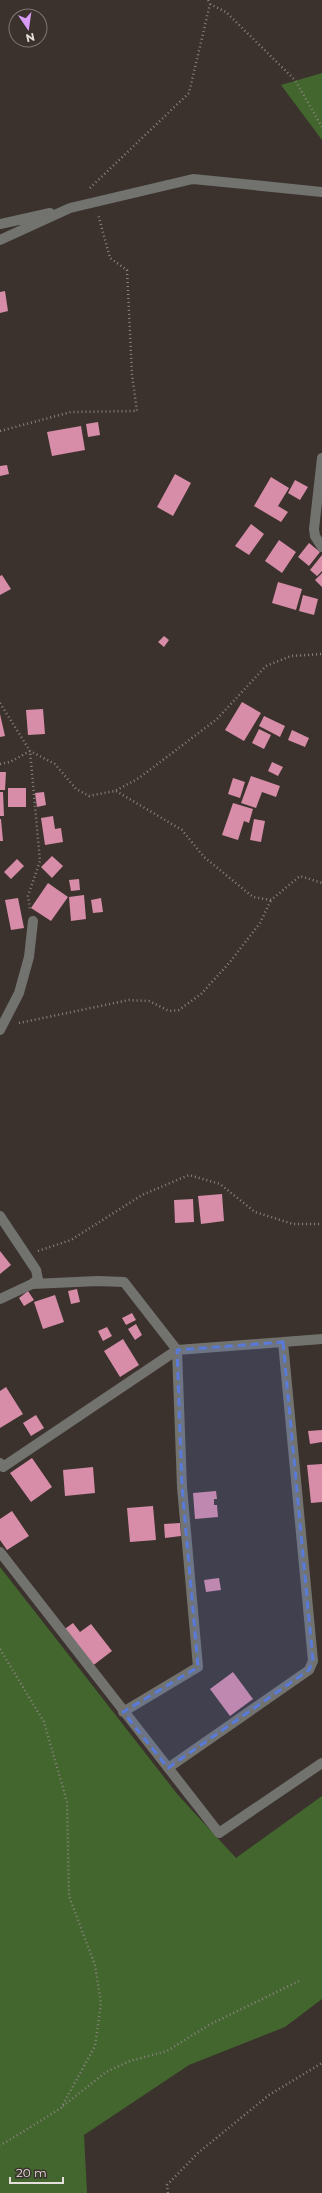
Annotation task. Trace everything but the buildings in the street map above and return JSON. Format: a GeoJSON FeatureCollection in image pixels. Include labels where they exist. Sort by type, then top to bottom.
{"type":"FeatureCollection","features":[{"type":"Feature","properties":{"kind":"street"},"geometry":{"type":"LineString","coordinates":[[0,224],[193,178],[322,192]]}},
{"type":"Feature","properties":{"kind":"street"},"geometry":{"type":"LineString","coordinates":[[0,240],[70,208]]}},
{"type":"Feature","properties":{"kind":"street"},"geometry":{"type":"LineString","coordinates":[[322,458],[314,529],[315,536],[322,547]]}},
{"type":"Feature","properties":{"kind":"street"},"geometry":{"type":"LineString","coordinates":[[2,1026],[19,993],[29,957],[33,921]]}},
{"type":"Feature","properties":{"kind":"street"},"geometry":{"type":"LineString","coordinates":[[0,1216],[38,1275],[38,1279],[32,1284],[0,1299]]}},
{"type":"Feature","properties":{"kind":"street"},"geometry":{"type":"LineString","coordinates":[[32,1284],[98,1281],[124,1282],[177,1350],[182,1487],[198,1667],[123,1712]]}},
{"type":"Feature","properties":{"kind":"street"},"geometry":{"type":"LineString","coordinates":[[0,1463],[3,1467],[177,1350],[322,1338]]}},
{"type":"Feature","properties":{"kind":"street"},"geometry":{"type":"LineString","coordinates":[[283,1342],[313,1661],[309,1670]]}},
{"type":"Feature","properties":{"kind":"street"},"geometry":{"type":"LineString","coordinates":[[0,1552],[123,1712],[219,1833],[322,1763]]}},
{"type":"Feature","properties":{"kind":"street"},"geometry":{"type":"LineString","coordinates":[[168,1768],[322,1661]]}},
{"type":"Feature","properties":{"kind":"path"},"geometry":{"type":"LineString","coordinates":[[208,0],[210,4],[226,12],[295,80],[322,127]]}},
{"type":"Feature","properties":{"kind":"path"},"geometry":{"type":"LineString","coordinates":[[87,192],[189,93],[210,4]]}},
{"type":"Feature","properties":{"kind":"path"},"geometry":{"type":"LineString","coordinates":[[0,431],[71,412],[137,411],[132,375],[127,270],[110,258],[94,202]]}},
{"type":"Feature","properties":{"kind":"path"},"geometry":{"type":"LineString","coordinates":[[30,752],[55,764],[76,789],[89,796],[115,791],[139,778],[217,719],[266,666],[291,656],[322,654]]}},
{"type":"Feature","properties":{"kind":"path"},"geometry":{"type":"LineString","coordinates":[[0,703],[30,752],[40,861],[28,896],[33,921]]}},
{"type":"Feature","properties":{"kind":"path"},"geometry":{"type":"LineString","coordinates":[[0,764],[10,762],[30,752]]}},
{"type":"Feature","properties":{"kind":"path"},"geometry":{"type":"LineString","coordinates":[[115,791],[182,830],[204,857],[253,897],[271,900]]}},
{"type":"Feature","properties":{"kind":"path"},"geometry":{"type":"LineString","coordinates":[[2,1026],[129,1000],[149,1001],[169,1011],[179,1010],[201,994],[230,962],[260,923],[271,900],[300,876],[322,883]]}},
{"type":"Feature","properties":{"kind":"path"},"geometry":{"type":"LineString","coordinates":[[25,1255],[70,1240],[142,1195],[188,1175],[220,1184],[255,1212],[292,1224],[322,1224]]}},
{"type":"Feature","properties":{"kind":"path"},"geometry":{"type":"LineString","coordinates":[[0,1649],[44,1722],[67,1802],[69,1896],[95,1965],[100,2003],[95,2046],[61,2108]]}},
{"type":"Feature","properties":{"kind":"path"},"geometry":{"type":"LineString","coordinates":[[0,2144],[8,2141],[61,2108],[106,2072],[130,2061],[167,2051],[209,2025],[299,1981]]}},
{"type":"Feature","properties":{"kind":"path"},"geometry":{"type":"LineString","coordinates":[[168,2193],[167,2185],[198,2153],[269,2095],[322,2063]]}},
{"type":"Feature","properties":{"kind":"highlighted area"},"geometry":{"type":"Polygon","coordinates":[[[283,1342],[313,1661],[309,1670],[168,1768],[123,1712],[198,1667],[182,1487],[177,1350],[283,1342]]]}},
{"type":"Feature","properties":{"kind":"green space"},"geometry":{"type":"Polygon","coordinates":[[[322,73],[322,140],[281,85],[322,73]]]}},
{"type":"Feature","properties":{"kind":"green space"},"geometry":{"type":"Polygon","coordinates":[[[0,1567],[178,1795],[236,1858],[322,1796],[322,1999],[285,2027],[189,2065],[84,2135],[87,2193],[0,2193],[0,1567]]]}}]}
